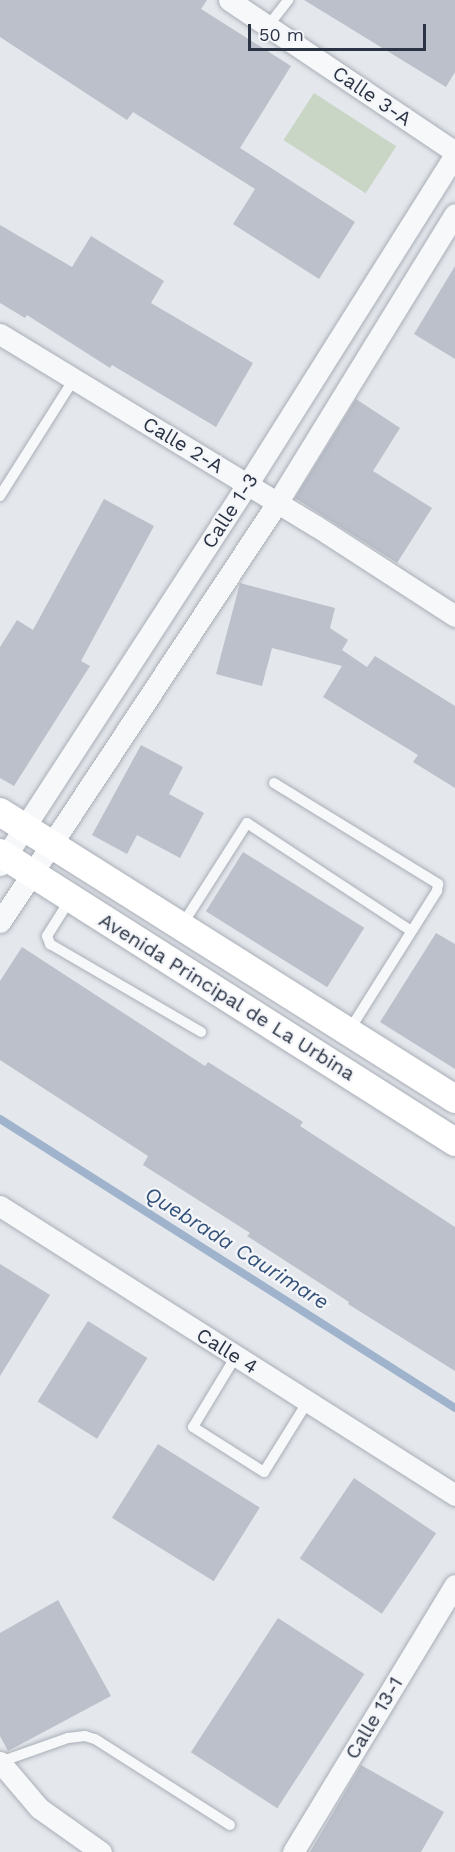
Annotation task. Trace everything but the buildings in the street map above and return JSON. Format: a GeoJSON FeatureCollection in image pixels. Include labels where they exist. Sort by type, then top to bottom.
{"type":"FeatureCollection","features":[{"type":"Feature","properties":{"kind":"main road","name":"Avenida Principal de La Urbina"},"geometry":{"type":"LineString","coordinates":[[0,812],[455,1099]]}},
{"type":"Feature","properties":{"kind":"main road","name":"Avenida Principal de La Urbina"},"geometry":{"type":"LineString","coordinates":[[2,858],[32,873],[455,1142]]}},
{"type":"Feature","properties":{"kind":"street","name":"Calle 3-A"},"geometry":{"type":"LineString","coordinates":[[230,0],[455,153]]}},
{"type":"Feature","properties":{"kind":"street","name":"Calle 1-3"},"geometry":{"type":"LineString","coordinates":[[2,858],[25,828],[247,485],[455,153]]}},
{"type":"Feature","properties":{"kind":"street","name":"Calle 1-3"},"geometry":{"type":"LineString","coordinates":[[0,922],[277,503],[455,214]]}},
{"type":"Feature","properties":{"kind":"street","name":"Calle 2-A"},"geometry":{"type":"LineString","coordinates":[[0,334],[277,503],[455,616]]}},
{"type":"Feature","properties":{"kind":"street","name":"Calle 4"},"geometry":{"type":"LineString","coordinates":[[0,1206],[455,1495]]}},
{"type":"Feature","properties":{"kind":"street","name":"Calle 13-1"},"geometry":{"type":"LineString","coordinates":[[293,1852],[455,1585]]}},
{"type":"Feature","properties":{"kind":"street"},"geometry":{"type":"LineString","coordinates":[[0,1762],[39,1808],[101,1852]]}},
{"type":"Feature","properties":{"kind":"lane"},"geometry":{"type":"LineString","coordinates":[[268,26],[288,0]]}},
{"type":"Feature","properties":{"kind":"lane"},"geometry":{"type":"LineString","coordinates":[[0,496],[74,379]]}},
{"type":"Feature","properties":{"kind":"lane"},"geometry":{"type":"LineString","coordinates":[[274,783],[438,884],[437,891],[410,930],[349,1031]]}},
{"type":"Feature","properties":{"kind":"lane"},"geometry":{"type":"LineString","coordinates":[[181,925],[247,823],[410,930]]}},
{"type":"Feature","properties":{"kind":"lane"},"geometry":{"type":"LineString","coordinates":[[71,898],[47,936],[50,945],[201,1032]]}},
{"type":"Feature","properties":{"kind":"lane"},"geometry":{"type":"LineString","coordinates":[[236,1356],[193,1427],[264,1472],[308,1401]]}},
{"type":"Feature","properties":{"kind":"lane"},"geometry":{"type":"LineString","coordinates":[[0,1762],[68,1738],[86,1736],[95,1739],[230,1825]]}},
{"type":"Feature","properties":{"kind":"green space"},"geometry":{"type":"Polygon","coordinates":[[[314,93],[396,146],[366,193],[284,140],[314,93]]]}},
{"type":"Feature","properties":{"kind":"waterway","name":"Quebrada Caurimare"},"geometry":{"type":"LineString","coordinates":[[0,1119],[455,1408]]}}]}
